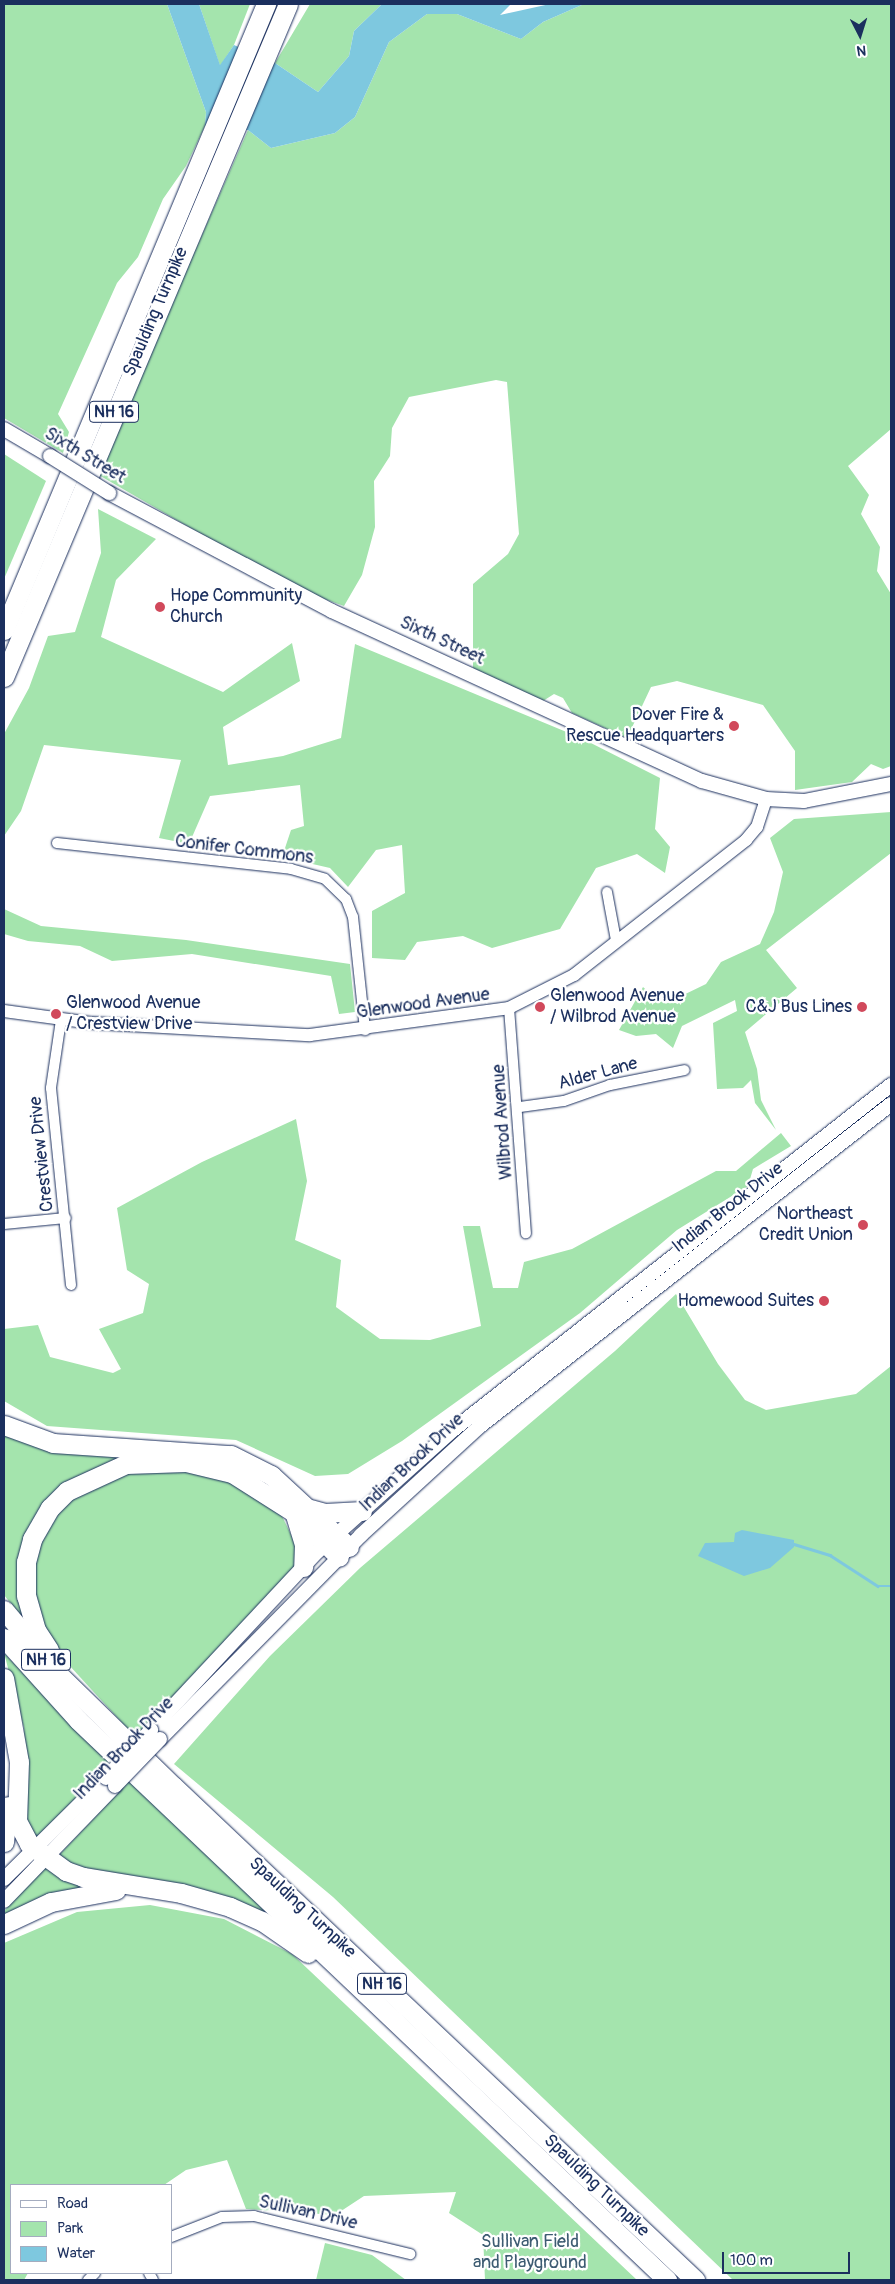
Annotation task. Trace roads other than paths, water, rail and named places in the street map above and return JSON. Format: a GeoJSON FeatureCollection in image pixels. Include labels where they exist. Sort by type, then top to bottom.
{"type":"FeatureCollection","features":[{"type":"Feature","properties":{"kind":"highway","name":"Spaulding Turnpike"},"geometry":{"type":"LineString","coordinates":[[4,630],[266,4]]}},
{"type":"Feature","properties":{"kind":"highway","name":"Spaulding Turnpike"},"geometry":{"type":"LineString","coordinates":[[4,677],[227,149],[269,55],[288,4]]}},
{"type":"Feature","properties":{"kind":"highway"},"geometry":{"type":"LineString","coordinates":[[4,1425],[53,1443],[231,1455],[271,1474],[302,1511],[338,1546]]}},
{"type":"Feature","properties":{"kind":"highway"},"geometry":{"type":"LineString","coordinates":[[92,1707],[42,1640],[26,1596],[30,1544],[58,1499],[98,1473],[126,1464],[173,1461],[232,1473],[302,1511],[325,1513],[362,1511]]}},
{"type":"Feature","properties":{"kind":"highway"},"geometry":{"type":"LineString","coordinates":[[302,1511],[303,1567]]}},
{"type":"Feature","properties":{"kind":"highway","name":"Spaulding Turnpike"},"geometry":{"type":"LineString","coordinates":[[4,1610],[92,1707],[695,2280]]}},
{"type":"Feature","properties":{"kind":"highway","name":"Spaulding Turnpike"},"geometry":{"type":"LineString","coordinates":[[4,1638],[78,1720],[667,2280]]}},
{"type":"Feature","properties":{"kind":"highway"},"geometry":{"type":"LineString","coordinates":[[4,1678],[16,1751],[17,1821],[22,1835],[41,1853],[83,1877],[201,1897],[256,1918],[369,1997]]}},
{"type":"Feature","properties":{"kind":"highway"},"geometry":{"type":"LineString","coordinates":[[4,1842],[11,1762],[16,1751]]}},
{"type":"Feature","properties":{"kind":"highway"},"geometry":{"type":"LineString","coordinates":[[4,1924],[65,1897],[144,1887]]}},
{"type":"Feature","properties":{"kind":"main road","name":"Sixth Street"},"geometry":{"type":"LineString","coordinates":[[4,429],[109,493],[332,611],[702,781],[766,799],[828,799],[891,784]]}},
{"type":"Feature","properties":{"kind":"main road","name":"Indian Brook Drive"},"geometry":{"type":"LineString","coordinates":[[156,1734],[303,1567],[338,1546],[362,1511],[453,1430],[891,1085]]}},
{"type":"Feature","properties":{"kind":"main road","name":"Indian Brook Drive"},"geometry":{"type":"LineString","coordinates":[[4,1901],[41,1853],[338,1546],[510,1400],[889,1111]]}},
{"type":"Feature","properties":{"kind":"main road","name":"Indian Brook Drive"},"geometry":{"type":"LineString","coordinates":[[4,1879],[41,1853]]}},
{"type":"Feature","properties":{"kind":"street","name":"Glenwood Avenue"},"geometry":{"type":"LineString","coordinates":[[4,1011],[61,1020],[289,1034],[365,1030],[509,1008],[552,990],[753,833],[766,799]]}},
{"type":"Feature","properties":{"kind":"street","name":"Conifer Commons"},"geometry":{"type":"LineString","coordinates":[[57,843],[291,869],[325,879],[346,899],[353,917],[365,1030]]}},
{"type":"Feature","properties":{"kind":"street"},"geometry":{"type":"LineString","coordinates":[[607,892],[616,940]]}},
{"type":"Feature","properties":{"kind":"street","name":"Wilbrod Avenue"},"geometry":{"type":"LineString","coordinates":[[509,1008],[520,1107],[526,1233]]}},
{"type":"Feature","properties":{"kind":"street","name":"Crestview Drive"},"geometry":{"type":"LineString","coordinates":[[61,1020],[51,1088],[66,1218],[71,1285]]}},
{"type":"Feature","properties":{"kind":"street","name":"Alder Lane"},"geometry":{"type":"LineString","coordinates":[[520,1107],[564,1101],[610,1085],[685,1070]]}},
{"type":"Feature","properties":{"kind":"street"},"geometry":{"type":"LineString","coordinates":[[873,1100],[889,1111]]}},
{"type":"Feature","properties":{"kind":"street"},"geometry":{"type":"LineString","coordinates":[[4,1224],[66,1218]]}},
{"type":"Feature","properties":{"kind":"street","name":"Sullivan Drive"},"geometry":{"type":"LineString","coordinates":[[172,2237],[222,2217],[254,2216],[410,2254]]}},
{"type":"Feature","properties":{"kind":"water"},"geometry":{"type":"Polygon","coordinates":[[[167,4],[199,4],[220,65],[234,45],[275,63],[318,92],[349,56],[354,31],[382,4],[511,4],[500,15],[550,4],[584,4],[543,22],[521,39],[457,14],[427,14],[389,42],[355,117],[335,133],[271,148],[248,130],[205,126],[206,112],[167,4]]]}},
{"type":"Feature","properties":{"kind":"water"},"geometry":{"type":"Polygon","coordinates":[[[742,1530],[794,1540],[794,1547],[770,1568],[744,1576],[698,1556],[705,1543],[734,1542],[735,1533],[742,1530]]]}},
{"type":"Feature","properties":{"kind":"waterway"},"geometry":{"type":"LineString","coordinates":[[794,1544],[830,1555],[878,1586],[891,1586]]}},
{"type":"Feature","properties":{"kind":"place","name":"Hope Community Church"},"geometry":{"type":"Point","coordinates":[160,607]}},
{"type":"Feature","properties":{"kind":"place","name":"Dover Fire & Rescue Headquarters"},"geometry":{"type":"Point","coordinates":[734,726]}},
{"type":"Feature","properties":{"kind":"place","name":"Glenwood Avenue / Wilbrod Avenue"},"geometry":{"type":"Point","coordinates":[540,1007]}},
{"type":"Feature","properties":{"kind":"place","name":"C&J Bus Lines"},"geometry":{"type":"Point","coordinates":[862,1007]}},
{"type":"Feature","properties":{"kind":"place","name":"Glenwood Avenue / Crestview Drive"},"geometry":{"type":"Point","coordinates":[56,1014]}},
{"type":"Feature","properties":{"kind":"place","name":"Northeast Credit Union"},"geometry":{"type":"Point","coordinates":[863,1225]}},
{"type":"Feature","properties":{"kind":"place","name":"Homewood Suites"},"geometry":{"type":"Point","coordinates":[824,1301]}},
{"type":"Feature","properties":{"kind":"park label","name":"Sullivan Field and Playground"},"geometry":{"type":"Point","coordinates":[530,2253]}}]}
